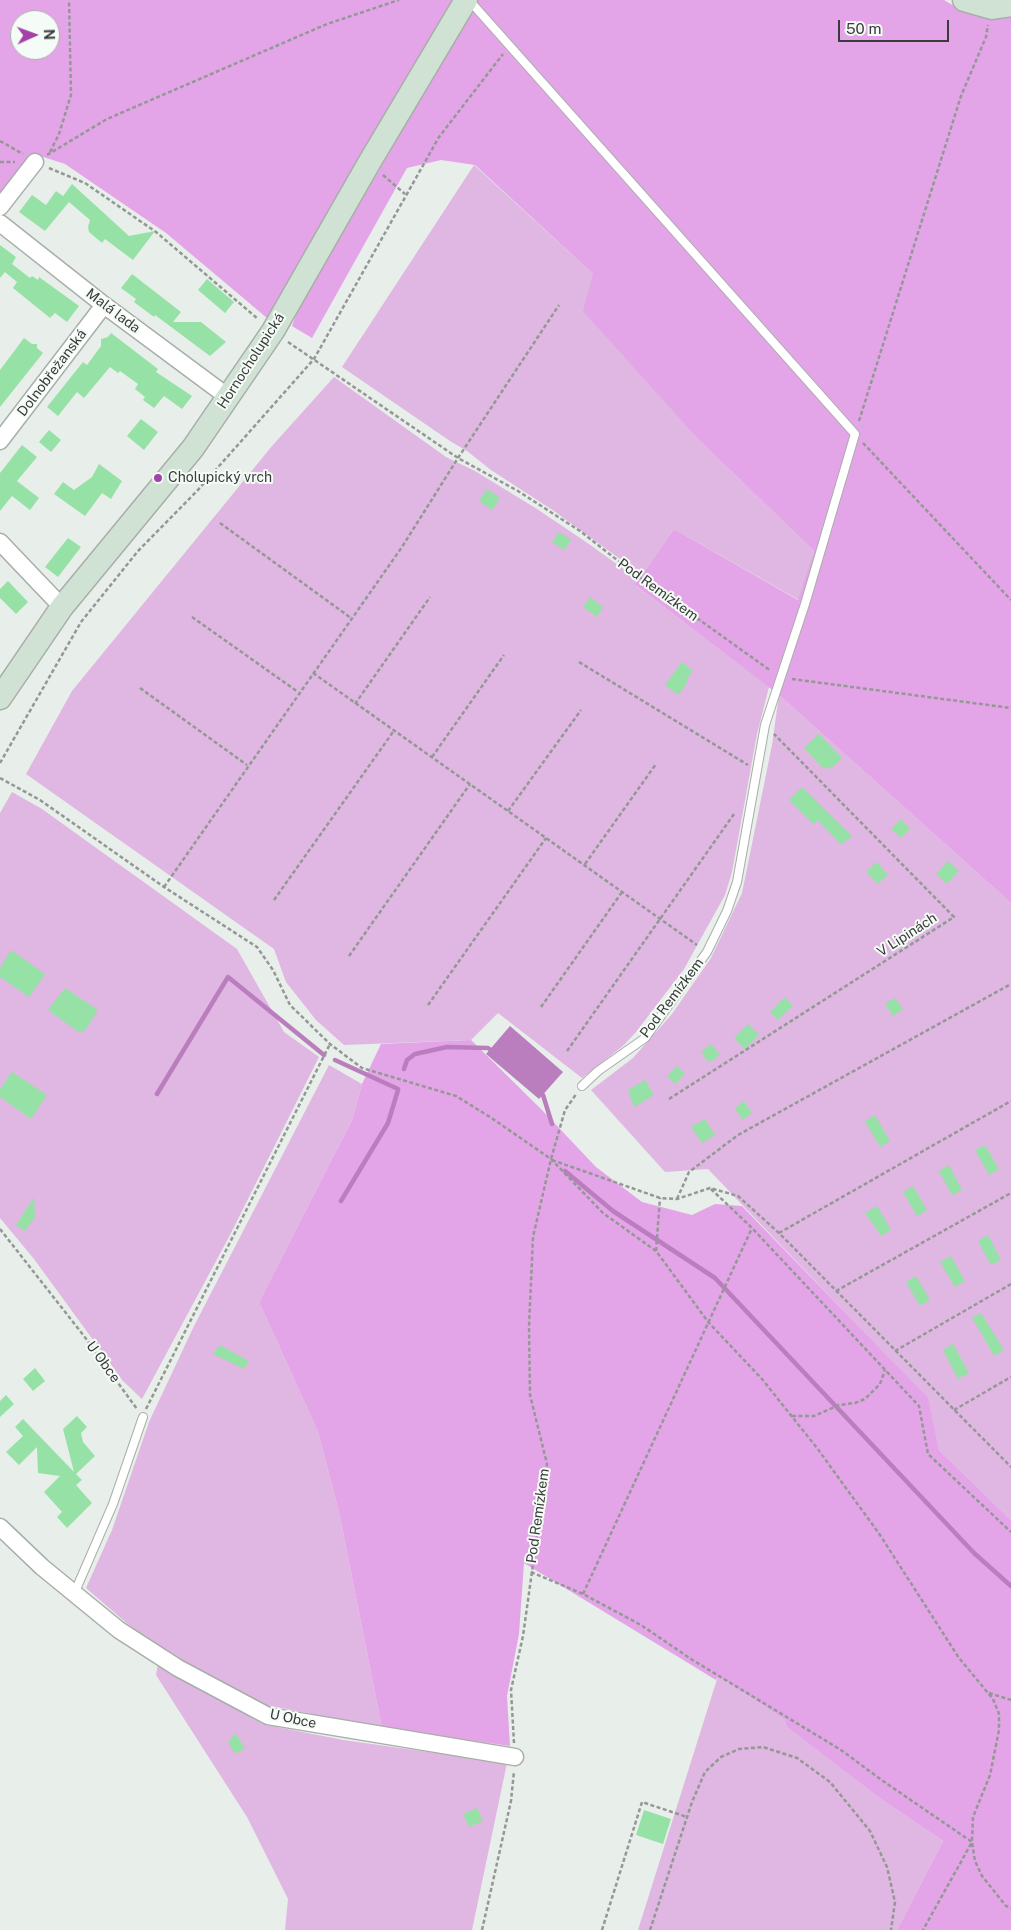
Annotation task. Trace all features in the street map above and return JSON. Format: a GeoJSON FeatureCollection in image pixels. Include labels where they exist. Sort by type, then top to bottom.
{"type":"FeatureCollection","features":[{"type":"Feature","properties":{"kind":"street","name":"Hornocholupická"},"geometry":{"type":"LineString","coordinates":[[0,698],[62,607],[193,448],[273,332],[369,162],[467,0]]}},
{"type":"Feature","properties":{"kind":"street"},"geometry":{"type":"LineString","coordinates":[[964,0],[1001,6]]}},
{"type":"Feature","properties":{"kind":"street"},"geometry":{"type":"LineString","coordinates":[[0,207],[35,162]]}},
{"type":"Feature","properties":{"kind":"street","name":"Malá lada"},"geometry":{"type":"LineString","coordinates":[[0,223],[104,305],[228,397]]}},
{"type":"Feature","properties":{"kind":"street","name":"Dolnobřežanská"},"geometry":{"type":"LineString","coordinates":[[0,441],[104,305]]}},
{"type":"Feature","properties":{"kind":"street"},"geometry":{"type":"LineString","coordinates":[[0,542],[62,607]]}},
{"type":"Feature","properties":{"kind":"street","name":"U Obce"},"geometry":{"type":"LineString","coordinates":[[0,1527],[73,1594],[119,1630],[178,1668],[268,1716],[515,1757]]}},
{"type":"Feature","properties":{"kind":"lane"},"geometry":{"type":"LineString","coordinates":[[467,0],[855,434],[782,678]]}},
{"type":"Feature","properties":{"kind":"lane","name":"Pod Remízkem"},"geometry":{"type":"LineString","coordinates":[[582,1086],[598,1071],[644,1038],[707,952],[727,911],[737,882],[766,726],[782,678]]}},
{"type":"Feature","properties":{"kind":"lane"},"geometry":{"type":"LineString","coordinates":[[73,1594],[113,1504],[143,1416]]}},
{"type":"Feature","properties":{"kind":"path"},"geometry":{"type":"LineString","coordinates":[[50,153],[59,134],[71,95],[69,0]]}},
{"type":"Feature","properties":{"kind":"path"},"geometry":{"type":"LineString","coordinates":[[35,162],[107,119],[327,24],[399,0]]}},
{"type":"Feature","properties":{"kind":"path"},"geometry":{"type":"LineString","coordinates":[[1001,6],[961,96],[855,434],[1011,600]]}},
{"type":"Feature","properties":{"kind":"path"},"geometry":{"type":"LineString","coordinates":[[0,763],[81,622],[138,551],[197,491],[314,359],[439,137],[509,47]]}},
{"type":"Feature","properties":{"kind":"path","name":"Pod Remízkem"},"geometry":{"type":"LineString","coordinates":[[0,142],[35,162],[85,183],[156,232],[273,332],[458,458],[518,491],[580,531],[631,571],[753,660],[782,678]]}},
{"type":"Feature","properties":{"kind":"path"},"geometry":{"type":"LineString","coordinates":[[369,162],[406,194]]}},
{"type":"Feature","properties":{"kind":"path"},"geometry":{"type":"LineString","coordinates":[[164,887],[298,692],[402,547],[559,305]]}},
{"type":"Feature","properties":{"kind":"path"},"geometry":{"type":"LineString","coordinates":[[220,523],[352,618]]}},
{"type":"Feature","properties":{"kind":"path"},"geometry":{"type":"LineString","coordinates":[[356,704],[430,597]]}},
{"type":"Feature","properties":{"kind":"path"},"geometry":{"type":"LineString","coordinates":[[192,617],[298,692]]}},
{"type":"Feature","properties":{"kind":"path"},"geometry":{"type":"LineString","coordinates":[[432,757],[504,655]]}},
{"type":"Feature","properties":{"kind":"path"},"geometry":{"type":"LineString","coordinates":[[580,662],[757,771]]}},
{"type":"Feature","properties":{"kind":"path"},"geometry":{"type":"LineString","coordinates":[[313,673],[707,952]]}},
{"type":"Feature","properties":{"kind":"path"},"geometry":{"type":"LineString","coordinates":[[782,678],[1011,708]]}},
{"type":"Feature","properties":{"kind":"path"},"geometry":{"type":"LineString","coordinates":[[140,688],[247,765]]}},
{"type":"Feature","properties":{"kind":"path"},"geometry":{"type":"LineString","coordinates":[[508,811],[581,710]]}},
{"type":"Feature","properties":{"kind":"path","name":"V Lipinách"},"geometry":{"type":"LineString","coordinates":[[669,1099],[954,917],[766,726]]}},
{"type":"Feature","properties":{"kind":"path"},"geometry":{"type":"LineString","coordinates":[[274,900],[394,731]]}},
{"type":"Feature","properties":{"kind":"path"},"geometry":{"type":"LineString","coordinates":[[584,864],[656,764]]}},
{"type":"Feature","properties":{"kind":"path"},"geometry":{"type":"LineString","coordinates":[[0,778],[40,800],[164,887],[257,947],[273,970],[290,1005],[330,1044],[362,1068],[456,1096],[490,1117],[551,1160],[603,1213],[656,1251],[709,1323],[762,1379],[791,1416],[880,1535],[959,1658],[994,1699],[999,1714],[999,1730],[990,1775],[973,1817],[972,1842],[975,1861],[982,1876],[1006,1906],[1011,1908]]}},
{"type":"Feature","properties":{"kind":"path"},"geometry":{"type":"LineString","coordinates":[[349,956],[470,784]]}},
{"type":"Feature","properties":{"kind":"path"},"geometry":{"type":"LineString","coordinates":[[566,1051],[734,814]]}},
{"type":"Feature","properties":{"kind":"path"},"geometry":{"type":"LineString","coordinates":[[428,1005],[546,838]]}},
{"type":"Feature","properties":{"kind":"path"},"geometry":{"type":"LineString","coordinates":[[540,1007],[623,892]]}},
{"type":"Feature","properties":{"kind":"path"},"geometry":{"type":"LineString","coordinates":[[677,1199],[689,1172],[738,1135],[1011,984]]}},
{"type":"Feature","properties":{"kind":"path"},"geometry":{"type":"LineString","coordinates":[[143,1416],[330,1044]]}},
{"type":"Feature","properties":{"kind":"path","name":"Pod Remízkem"},"geometry":{"type":"LineString","coordinates":[[482,1930],[511,1801],[515,1757],[511,1690],[523,1636],[530,1572],[547,1464],[530,1395],[529,1327],[533,1236],[565,1110],[582,1086]]}},
{"type":"Feature","properties":{"kind":"path"},"geometry":{"type":"LineString","coordinates":[[780,1232],[1011,1101]]}},
{"type":"Feature","properties":{"kind":"path"},"geometry":{"type":"LineString","coordinates":[[551,1160],[660,1198],[677,1199],[710,1188],[738,1196],[780,1232],[836,1292],[1011,1467]]}},
{"type":"Feature","properties":{"kind":"path"},"geometry":{"type":"LineString","coordinates":[[710,1188],[752,1228],[919,1406],[928,1454],[1011,1532]]}},
{"type":"Feature","properties":{"kind":"path"},"geometry":{"type":"LineString","coordinates":[[836,1292],[1011,1193]]}},
{"type":"Feature","properties":{"kind":"path"},"geometry":{"type":"LineString","coordinates":[[656,1251],[660,1198]]}},
{"type":"Feature","properties":{"kind":"path"},"geometry":{"type":"LineString","coordinates":[[583,1594],[752,1228]]}},
{"type":"Feature","properties":{"kind":"path","name":"U Obce"},"geometry":{"type":"LineString","coordinates":[[0,1229],[84,1336],[143,1416]]}},
{"type":"Feature","properties":{"kind":"path"},"geometry":{"type":"LineString","coordinates":[[895,1351],[1011,1284]]}},
{"type":"Feature","properties":{"kind":"path"},"geometry":{"type":"LineString","coordinates":[[791,1416],[814,1416],[839,1405],[855,1403],[866,1399],[880,1384],[886,1370]]}},
{"type":"Feature","properties":{"kind":"path"},"geometry":{"type":"LineString","coordinates":[[954,1410],[1011,1377]]}},
{"type":"Feature","properties":{"kind":"path"},"geometry":{"type":"LineString","coordinates":[[530,1572],[583,1594],[641,1626],[691,1659],[841,1750],[882,1781],[972,1842]]}},
{"type":"Feature","properties":{"kind":"path"},"geometry":{"type":"LineString","coordinates":[[988,1692],[1011,1700]]}},
{"type":"Feature","properties":{"kind":"path"},"geometry":{"type":"LineString","coordinates":[[650,1930],[687,1817],[705,1772],[721,1758],[739,1750],[763,1747],[797,1758],[830,1782],[870,1831],[886,1866],[895,1902],[891,1930]]}},
{"type":"Feature","properties":{"kind":"path"},"geometry":{"type":"LineString","coordinates":[[602,1930],[642,1802],[687,1817]]}},
{"type":"Feature","properties":{"kind":"path"},"geometry":{"type":"LineString","coordinates":[[923,1930],[972,1842]]}},
{"type":"Feature","properties":{"kind":"shaded area"},"geometry":{"type":"Polygon","coordinates":[[[0,0],[454,0],[267,318],[166,233],[65,164],[34,154],[0,194],[0,0]]]}},
{"type":"Feature","properties":{"kind":"shaded area"},"geometry":{"type":"Polygon","coordinates":[[[478,0],[944,0],[966,13],[991,18],[1011,15],[1011,903],[779,695],[635,585],[674,529],[798,600],[814,551],[702,443],[583,311],[593,274],[475,165],[441,160],[407,168],[312,338],[292,326],[298,310],[478,0]]]}},
{"type":"Feature","properties":{"kind":"shaded area"},"geometry":{"type":"Polygon","coordinates":[[[474,165],[593,274],[702,443],[814,551],[799,600],[674,529],[642,575],[554,511],[342,367],[474,165]]]}},
{"type":"Feature","properties":{"kind":"shaded area"},"geometry":{"type":"Polygon","coordinates":[[[334,377],[446,457],[475,471],[586,542],[639,580],[636,586],[769,687],[757,734],[732,872],[725,895],[684,969],[636,1032],[623,1046],[582,1078],[498,1013],[471,1040],[344,1045],[316,1020],[286,982],[274,949],[26,774],[72,691],[272,446],[334,377]]]}},
{"type":"Feature","properties":{"kind":"shaded area"},"geometry":{"type":"Polygon","coordinates":[[[779,695],[1011,903],[1011,1520],[939,1450],[927,1398],[708,1169],[665,1172],[591,1090],[633,1058],[672,1014],[711,958],[742,893],[772,745],[779,695]]]}},
{"type":"Feature","properties":{"kind":"shaded area"},"geometry":{"type":"Polygon","coordinates":[[[12,792],[42,809],[237,949],[284,1032],[319,1057],[230,1235],[142,1399],[123,1381],[34,1259],[0,1218],[0,813],[12,792]]]}},
{"type":"Feature","properties":{"kind":"shaded area"},"geometry":{"type":"Polygon","coordinates":[[[510,1026],[563,1072],[539,1099],[486,1054],[510,1026]]]}},
{"type":"Feature","properties":{"kind":"shaded area"},"geometry":{"type":"Polygon","coordinates":[[[471,1040],[596,1167],[642,1202],[692,1215],[715,1204],[742,1206],[928,1398],[939,1450],[1011,1520],[1011,1930],[897,1930],[943,1841],[878,1797],[786,1726],[785,1720],[718,1676],[716,1680],[524,1563],[519,1634],[507,1696],[510,1746],[382,1728],[339,1512],[318,1432],[259,1302],[352,1120],[362,1084],[381,1044],[471,1040]]]}},
{"type":"Feature","properties":{"kind":"shaded area"},"geometry":{"type":"Polygon","coordinates":[[[329,1065],[362,1084],[352,1120],[259,1302],[318,1432],[339,1512],[382,1728],[256,1703],[160,1652],[86,1588],[112,1530],[149,1422],[194,1326],[329,1065]]]}},
{"type":"Feature","properties":{"kind":"shaded area"},"geometry":{"type":"Polygon","coordinates":[[[158,1664],[262,1724],[343,1740],[507,1763],[472,1930],[285,1930],[288,1899],[247,1817],[156,1675],[158,1664]]]}},
{"type":"Feature","properties":{"kind":"shaded area"},"geometry":{"type":"Polygon","coordinates":[[[718,1676],[785,1720],[786,1726],[878,1797],[943,1841],[897,1930],[638,1930],[718,1676]]]}},
{"type":"Feature","properties":{"kind":"building"},"geometry":{"type":"Polygon","coordinates":[[[72,184],[129,236],[155,231],[133,260],[105,239],[102,243],[89,232],[90,220],[69,202],[45,231],[19,212],[32,195],[46,205],[56,191],[63,196],[72,184]]]}},
{"type":"Feature","properties":{"kind":"building"},"geometry":{"type":"Polygon","coordinates":[[[0,245],[16,257],[12,264],[30,278],[32,276],[38,280],[39,277],[79,306],[67,322],[55,313],[50,318],[13,288],[17,282],[5,272],[0,278],[0,245]]]}},
{"type":"Feature","properties":{"kind":"building"},"geometry":{"type":"Polygon","coordinates":[[[132,274],[181,312],[173,322],[201,322],[226,342],[210,356],[155,315],[154,317],[134,302],[136,299],[121,288],[132,274]]]}},
{"type":"Feature","properties":{"kind":"building"},"geometry":{"type":"Polygon","coordinates":[[[207,279],[234,302],[225,313],[198,290],[207,279]]]}},
{"type":"Feature","properties":{"kind":"building"},"geometry":{"type":"Polygon","coordinates":[[[111,333],[158,369],[156,372],[192,396],[182,409],[164,396],[154,408],[143,400],[145,397],[135,389],[138,384],[120,371],[118,373],[110,367],[84,398],[77,392],[58,416],[47,407],[83,362],[87,365],[101,346],[101,339],[108,337],[111,333]]]}},
{"type":"Feature","properties":{"kind":"building"},"geometry":{"type":"Polygon","coordinates":[[[24,338],[32,344],[37,344],[37,348],[43,353],[0,407],[0,370],[24,338]]]}},
{"type":"Feature","properties":{"kind":"building"},"geometry":{"type":"Polygon","coordinates":[[[141,419],[158,432],[144,450],[127,436],[141,419]]]}},
{"type":"Feature","properties":{"kind":"building"},"geometry":{"type":"Polygon","coordinates":[[[49,430],[61,440],[51,452],[39,442],[49,430]]]}},
{"type":"Feature","properties":{"kind":"building"},"geometry":{"type":"Polygon","coordinates":[[[22,445],[37,457],[17,481],[39,498],[30,510],[12,496],[0,511],[0,473],[22,445]]]}},
{"type":"Feature","properties":{"kind":"building"},"geometry":{"type":"Polygon","coordinates":[[[99,464],[122,481],[111,499],[102,493],[85,516],[54,494],[63,482],[74,490],[92,477],[99,464]]]}},
{"type":"Feature","properties":{"kind":"building"},"geometry":{"type":"Polygon","coordinates":[[[487,489],[500,498],[492,510],[479,501],[487,489]]]}},
{"type":"Feature","properties":{"kind":"building"},"geometry":{"type":"Polygon","coordinates":[[[559,532],[571,540],[564,550],[552,542],[559,532]]]}},
{"type":"Feature","properties":{"kind":"building"},"geometry":{"type":"Polygon","coordinates":[[[68,538],[81,547],[58,577],[45,567],[68,538]]]}},
{"type":"Feature","properties":{"kind":"building"},"geometry":{"type":"Polygon","coordinates":[[[8,581],[28,602],[16,614],[0,598],[0,589],[8,581]]]}},
{"type":"Feature","properties":{"kind":"building"},"geometry":{"type":"Polygon","coordinates":[[[590,597],[603,607],[597,617],[583,607],[590,597]]]}},
{"type":"Feature","properties":{"kind":"building"},"geometry":{"type":"Polygon","coordinates":[[[682,662],[693,671],[686,680],[688,682],[678,695],[665,685],[682,662]]]}},
{"type":"Feature","properties":{"kind":"building"},"geometry":{"type":"Polygon","coordinates":[[[819,734],[842,758],[830,769],[828,766],[824,769],[804,748],[819,734]]]}},
{"type":"Feature","properties":{"kind":"building"},"geometry":{"type":"Polygon","coordinates":[[[802,787],[852,836],[841,845],[818,820],[813,824],[789,800],[802,787]]]}},
{"type":"Feature","properties":{"kind":"building"},"geometry":{"type":"Polygon","coordinates":[[[901,819],[910,829],[901,838],[891,829],[901,819]]]}},
{"type":"Feature","properties":{"kind":"building"},"geometry":{"type":"Polygon","coordinates":[[[948,861],[959,871],[947,884],[936,874],[948,861]]]}},
{"type":"Feature","properties":{"kind":"building"},"geometry":{"type":"Polygon","coordinates":[[[877,862],[888,875],[878,884],[866,872],[877,862]]]}},
{"type":"Feature","properties":{"kind":"building"},"geometry":{"type":"Polygon","coordinates":[[[11,950],[45,974],[29,997],[0,977],[0,968],[11,950]]]}},
{"type":"Feature","properties":{"kind":"building"},"geometry":{"type":"Polygon","coordinates":[[[65,988],[98,1010],[84,1032],[82,1030],[80,1033],[48,1010],[65,988]]]}},
{"type":"Feature","properties":{"kind":"building"},"geometry":{"type":"Polygon","coordinates":[[[785,997],[793,1006],[778,1020],[770,1012],[785,997]]]}},
{"type":"Feature","properties":{"kind":"building"},"geometry":{"type":"Polygon","coordinates":[[[895,998],[903,1009],[893,1016],[885,1004],[895,998]]]}},
{"type":"Feature","properties":{"kind":"building"},"geometry":{"type":"Polygon","coordinates":[[[748,1024],[759,1035],[745,1049],[734,1038],[748,1024]]]}},
{"type":"Feature","properties":{"kind":"building"},"geometry":{"type":"Polygon","coordinates":[[[711,1044],[720,1055],[709,1063],[701,1052],[711,1044]]]}},
{"type":"Feature","properties":{"kind":"building"},"geometry":{"type":"Polygon","coordinates":[[[677,1066],[685,1074],[675,1084],[667,1076],[677,1066]]]}},
{"type":"Feature","properties":{"kind":"building"},"geometry":{"type":"Polygon","coordinates":[[[12,1072],[47,1095],[31,1119],[0,1097],[0,1089],[12,1072]]]}},
{"type":"Feature","properties":{"kind":"building"},"geometry":{"type":"Polygon","coordinates":[[[645,1080],[654,1095],[634,1107],[628,1090],[645,1080]]]}},
{"type":"Feature","properties":{"kind":"building"},"geometry":{"type":"Polygon","coordinates":[[[744,1101],[752,1113],[742,1120],[735,1108],[744,1101]]]}},
{"type":"Feature","properties":{"kind":"building"},"geometry":{"type":"Polygon","coordinates":[[[875,1115],[890,1141],[880,1147],[865,1121],[875,1115]]]}},
{"type":"Feature","properties":{"kind":"building"},"geometry":{"type":"Polygon","coordinates":[[[705,1119],[715,1135],[702,1143],[691,1127],[705,1119]]]}},
{"type":"Feature","properties":{"kind":"building"},"geometry":{"type":"Polygon","coordinates":[[[985,1145],[999,1169],[989,1175],[975,1150],[985,1145]]]}},
{"type":"Feature","properties":{"kind":"building"},"geometry":{"type":"Polygon","coordinates":[[[949,1165],[962,1190],[952,1195],[939,1171],[949,1165]]]}},
{"type":"Feature","properties":{"kind":"building"},"geometry":{"type":"Polygon","coordinates":[[[913,1186],[927,1210],[917,1216],[903,1192],[913,1186]]]}},
{"type":"Feature","properties":{"kind":"building"},"geometry":{"type":"Polygon","coordinates":[[[34,1197],[35,1217],[25,1231],[16,1225],[34,1197]]]}},
{"type":"Feature","properties":{"kind":"building"},"geometry":{"type":"Polygon","coordinates":[[[877,1206],[891,1230],[881,1236],[865,1213],[877,1206]]]}},
{"type":"Feature","properties":{"kind":"building"},"geometry":{"type":"Polygon","coordinates":[[[988,1235],[1001,1260],[991,1265],[978,1241],[988,1235]]]}},
{"type":"Feature","properties":{"kind":"building"},"geometry":{"type":"Polygon","coordinates":[[[951,1256],[965,1281],[955,1287],[940,1262],[951,1256]]]}},
{"type":"Feature","properties":{"kind":"building"},"geometry":{"type":"Polygon","coordinates":[[[916,1276],[930,1300],[920,1306],[906,1282],[916,1276]]]}},
{"type":"Feature","properties":{"kind":"building"},"geometry":{"type":"Polygon","coordinates":[[[981,1313],[1004,1350],[994,1356],[972,1317],[981,1313]]]}},
{"type":"Feature","properties":{"kind":"building"},"geometry":{"type":"Polygon","coordinates":[[[953,1344],[969,1373],[958,1379],[943,1350],[953,1344]]]}},
{"type":"Feature","properties":{"kind":"building"},"geometry":{"type":"Polygon","coordinates":[[[220,1345],[249,1361],[244,1369],[213,1354],[220,1345]]]}},
{"type":"Feature","properties":{"kind":"building"},"geometry":{"type":"Polygon","coordinates":[[[35,1368],[45,1381],[33,1391],[23,1379],[35,1368]]]}},
{"type":"Feature","properties":{"kind":"building"},"geometry":{"type":"Polygon","coordinates":[[[6,1395],[14,1404],[0,1417],[0,1401],[6,1395]]]}},
{"type":"Feature","properties":{"kind":"building"},"geometry":{"type":"Polygon","coordinates":[[[77,1416],[87,1427],[81,1433],[83,1442],[95,1456],[76,1474],[82,1480],[76,1485],[92,1503],[67,1528],[57,1517],[62,1512],[44,1492],[60,1476],[38,1473],[37,1447],[19,1465],[6,1452],[23,1436],[15,1427],[23,1419],[74,1472],[63,1429],[77,1416]]]}},
{"type":"Feature","properties":{"kind":"building"},"geometry":{"type":"Polygon","coordinates":[[[235,1733],[245,1748],[236,1754],[228,1743],[235,1733]]]}},
{"type":"Feature","properties":{"kind":"building"},"geometry":{"type":"Polygon","coordinates":[[[477,1808],[483,1821],[469,1827],[463,1814],[477,1808]]]}},
{"type":"Feature","properties":{"kind":"building"},"geometry":{"type":"Polygon","coordinates":[[[644,1810],[671,1819],[663,1844],[636,1835],[644,1810]]]}},
{"type":"Feature","properties":{"kind":"waterway"},"geometry":{"type":"LineString","coordinates":[[157,1094],[228,977],[324,1055]]}},
{"type":"Feature","properties":{"kind":"waterway"},"geometry":{"type":"LineString","coordinates":[[404,1069],[407,1060],[415,1054],[447,1047],[488,1048],[494,1052]]}},
{"type":"Feature","properties":{"kind":"waterway"},"geometry":{"type":"LineString","coordinates":[[335,1060],[398,1089]]}},
{"type":"Feature","properties":{"kind":"waterway"},"geometry":{"type":"LineString","coordinates":[[341,1201],[388,1123],[398,1090]]}},
{"type":"Feature","properties":{"kind":"waterway"},"geometry":{"type":"LineString","coordinates":[[540,1092],[543,1095],[552,1124]]}},
{"type":"Feature","properties":{"kind":"waterway"},"geometry":{"type":"LineString","coordinates":[[565,1171],[613,1211],[715,1278],[974,1553],[1011,1586]]}},
{"type":"Feature","properties":{"kind":"place","name":"Cholupický vrch"},"geometry":{"type":"Point","coordinates":[158,478]}}]}
